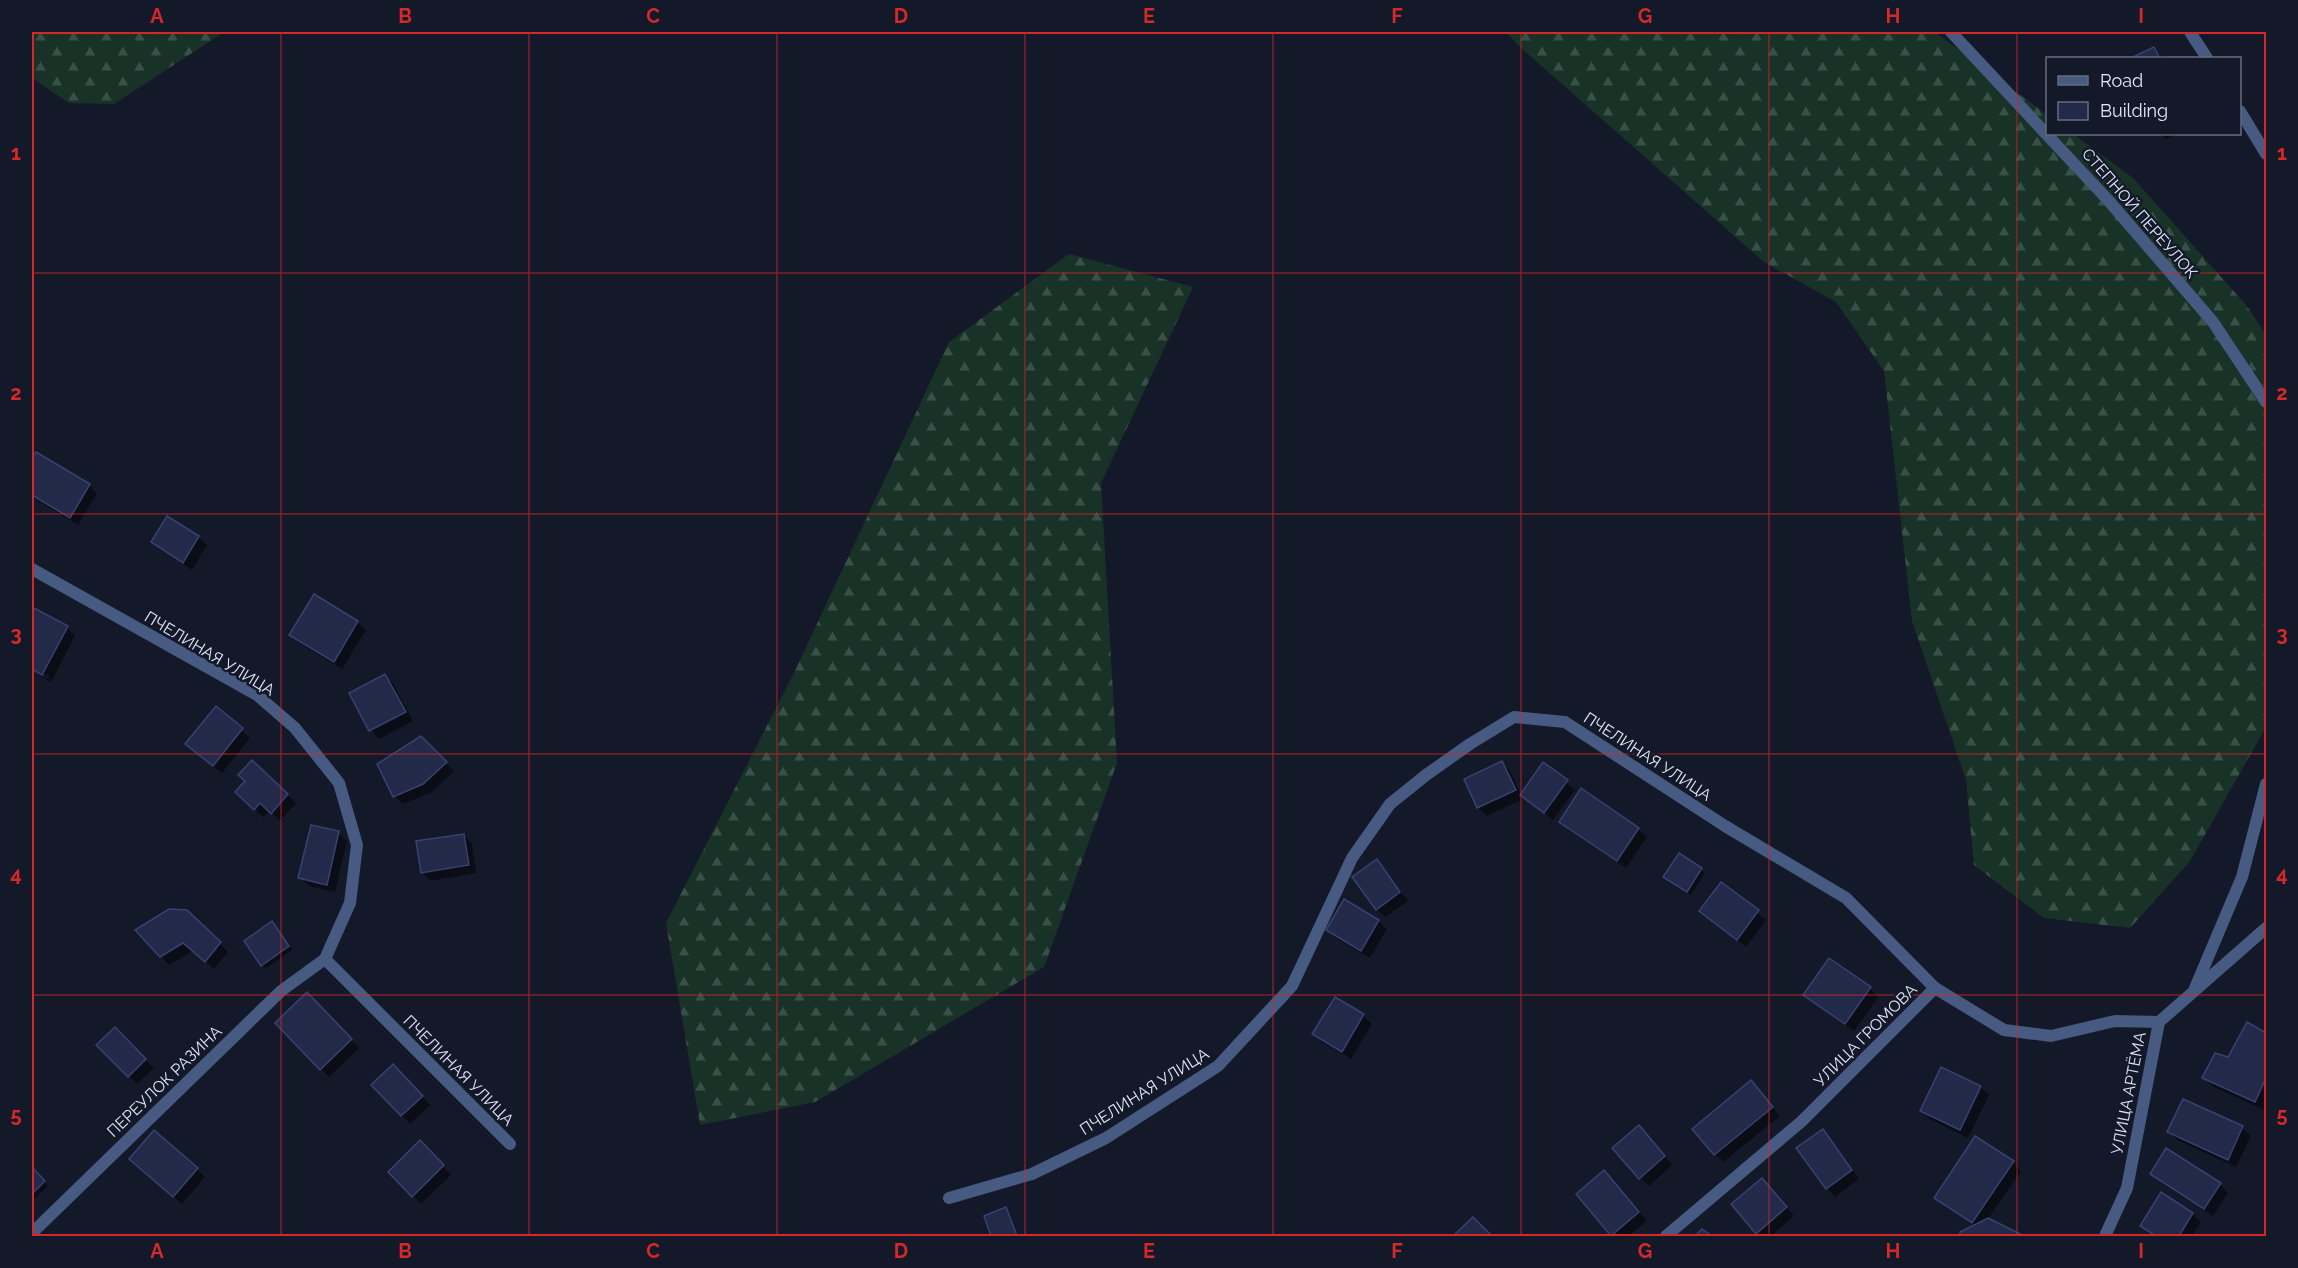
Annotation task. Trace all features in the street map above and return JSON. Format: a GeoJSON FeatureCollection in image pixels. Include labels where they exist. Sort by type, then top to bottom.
{"type":"FeatureCollection","features":[{"type":"Feature","properties":{"kind":"street","name":"СТЕПНОЙ ПЕРЕУЛОК"},"geometry":{"type":"LineString","coordinates":[[1951,32],[2046,133]]}},
{"type":"Feature","properties":{"kind":"street"},"geometry":{"type":"LineString","coordinates":[[2190,32],[2205,57]]}},
{"type":"Feature","properties":{"kind":"street"},"geometry":{"type":"LineString","coordinates":[[2241,113],[2266,154]]}},
{"type":"Feature","properties":{"kind":"street","name":"СТЕПНОЙ ПЕРЕУЛОК"},"geometry":{"type":"LineString","coordinates":[[2048,135],[2109,200],[2206,313],[2266,402]]}},
{"type":"Feature","properties":{"kind":"street","name":"ПЧЕЛИНАЯ УЛИЦА"},"geometry":{"type":"LineString","coordinates":[[32,569],[257,695],[295,728],[339,783],[357,845],[350,903],[325,959],[510,1144]]}},
{"type":"Feature","properties":{"kind":"street","name":"ПЧЕЛИНАЯ УЛИЦА"},"geometry":{"type":"LineString","coordinates":[[949,1198],[1032,1174],[1106,1138],[1218,1066],[1292,986],[1352,858],[1390,804],[1470,744],[1515,717],[1565,722],[1725,826],[1846,898],[1935,988]]}},
{"type":"Feature","properties":{"kind":"street"},"geometry":{"type":"LineString","coordinates":[[2194,992],[2242,877],[2266,784]]}},
{"type":"Feature","properties":{"kind":"street","name":"УЛИЦА АРТЁМА"},"geometry":{"type":"LineString","coordinates":[[2105,1236],[2127,1188],[2159,1022],[2266,928]]}},
{"type":"Feature","properties":{"kind":"street","name":"ПЕРЕУЛОК РАЗИНА"},"geometry":{"type":"LineString","coordinates":[[32,1233],[281,991],[325,959]]}},
{"type":"Feature","properties":{"kind":"street","name":"УЛИЦА ГРОМОВА"},"geometry":{"type":"LineString","coordinates":[[1666,1236],[1802,1121],[1935,988],[2004,1030],[2051,1036],[2115,1021],[2159,1022]]}},
{"type":"Feature","properties":{"kind":"green space"},"geometry":{"type":"Polygon","coordinates":[[[32,32],[224,32],[114,104],[69,103],[32,78],[32,32]]]}},
{"type":"Feature","properties":{"kind":"green space"},"geometry":{"type":"Polygon","coordinates":[[[1506,32],[1935,32],[2046,114],[2046,135],[2074,135],[2133,178],[2247,306],[2266,335],[2266,727],[2190,861],[2130,928],[2044,918],[1974,865],[1966,780],[1912,621],[1884,371],[1836,302],[1764,262],[1520,47],[1506,32]]]}},
{"type":"Feature","properties":{"kind":"green space"},"geometry":{"type":"Polygon","coordinates":[[[1069,254],[1193,287],[1101,483],[1117,763],[1044,967],[815,1102],[700,1125],[666,923],[794,673],[949,342],[1069,254]]]}},
{"type":"Feature","properties":{"kind":"building"},"geometry":{"type":"Polygon","coordinates":[[[2154,47],[2159,57],[2133,57],[2154,47]]]}},
{"type":"Feature","properties":{"kind":"building"},"geometry":{"type":"Polygon","coordinates":[[[36,452],[90,484],[70,518],[32,495],[32,458],[36,452]]]}},
{"type":"Feature","properties":{"kind":"building"},"geometry":{"type":"Polygon","coordinates":[[[167,516],[199,536],[183,563],[151,542],[167,516]]]}},
{"type":"Feature","properties":{"kind":"building"},"geometry":{"type":"Polygon","coordinates":[[[314,594],[358,621],[334,662],[289,635],[314,594]]]}},
{"type":"Feature","properties":{"kind":"building"},"geometry":{"type":"Polygon","coordinates":[[[32,607],[68,626],[42,675],[32,669],[32,607]]]}},
{"type":"Feature","properties":{"kind":"building"},"geometry":{"type":"Polygon","coordinates":[[[385,674],[406,712],[369,731],[349,693],[385,674]]]}},
{"type":"Feature","properties":{"kind":"building"},"geometry":{"type":"Polygon","coordinates":[[[216,706],[243,728],[213,766],[185,744],[216,706]]]}},
{"type":"Feature","properties":{"kind":"building"},"geometry":{"type":"Polygon","coordinates":[[[421,736],[447,762],[423,784],[393,797],[377,764],[421,736]]]}},
{"type":"Feature","properties":{"kind":"building"},"geometry":{"type":"Polygon","coordinates":[[[252,760],[288,794],[271,814],[260,803],[254,810],[235,792],[245,781],[238,775],[252,760]]]}},
{"type":"Feature","properties":{"kind":"building"},"geometry":{"type":"Polygon","coordinates":[[[1502,761],[1516,790],[1477,808],[1464,779],[1502,761]]]}},
{"type":"Feature","properties":{"kind":"building"},"geometry":{"type":"Polygon","coordinates":[[[1543,762],[1568,780],[1544,813],[1520,795],[1543,762]]]}},
{"type":"Feature","properties":{"kind":"building"},"geometry":{"type":"Polygon","coordinates":[[[1581,788],[1639,828],[1617,861],[1559,822],[1581,788]]]}},
{"type":"Feature","properties":{"kind":"building"},"geometry":{"type":"Polygon","coordinates":[[[311,825],[339,831],[327,885],[298,878],[311,825]]]}},
{"type":"Feature","properties":{"kind":"building"},"geometry":{"type":"Polygon","coordinates":[[[464,834],[469,865],[421,873],[416,841],[464,834]]]}},
{"type":"Feature","properties":{"kind":"building"},"geometry":{"type":"Polygon","coordinates":[[[1679,853],[1702,868],[1687,892],[1663,877],[1679,853]]]}},
{"type":"Feature","properties":{"kind":"building"},"geometry":{"type":"Polygon","coordinates":[[[1377,859],[1400,892],[1376,910],[1352,877],[1377,859]]]}},
{"type":"Feature","properties":{"kind":"building"},"geometry":{"type":"Polygon","coordinates":[[[1721,882],[1759,910],[1737,940],[1699,911],[1721,882]]]}},
{"type":"Feature","properties":{"kind":"building"},"geometry":{"type":"Polygon","coordinates":[[[1344,899],[1379,920],[1361,951],[1326,930],[1344,899]]]}},
{"type":"Feature","properties":{"kind":"building"},"geometry":{"type":"Polygon","coordinates":[[[169,909],[187,910],[221,942],[205,962],[183,943],[160,957],[135,930],[169,909]]]}},
{"type":"Feature","properties":{"kind":"building"},"geometry":{"type":"Polygon","coordinates":[[[272,921],[289,946],[261,966],[244,941],[272,921]]]}},
{"type":"Feature","properties":{"kind":"building"},"geometry":{"type":"Polygon","coordinates":[[[1829,958],[1871,987],[1845,1024],[1803,995],[1829,958]]]}},
{"type":"Feature","properties":{"kind":"building"},"geometry":{"type":"Polygon","coordinates":[[[307,992],[352,1039],[320,1070],[275,1023],[307,992]]]}},
{"type":"Feature","properties":{"kind":"building"},"geometry":{"type":"Polygon","coordinates":[[[1335,997],[1364,1014],[1342,1052],[1312,1034],[1335,997]]]}},
{"type":"Feature","properties":{"kind":"building"},"geometry":{"type":"Polygon","coordinates":[[[2247,1022],[2266,1033],[2266,1078],[2255,1102],[2202,1078],[2215,1053],[2228,1057],[2247,1022]]]}},
{"type":"Feature","properties":{"kind":"building"},"geometry":{"type":"Polygon","coordinates":[[[115,1027],[146,1059],[128,1077],[96,1045],[115,1027]]]}},
{"type":"Feature","properties":{"kind":"building"},"geometry":{"type":"Polygon","coordinates":[[[393,1064],[423,1096],[401,1116],[371,1085],[393,1064]]]}},
{"type":"Feature","properties":{"kind":"building"},"geometry":{"type":"Polygon","coordinates":[[[1941,1067],[1981,1086],[1960,1130],[1920,1111],[1941,1067]]]}},
{"type":"Feature","properties":{"kind":"building"},"geometry":{"type":"Polygon","coordinates":[[[1751,1080],[1773,1107],[1714,1155],[1692,1129],[1751,1080]]]}},
{"type":"Feature","properties":{"kind":"building"},"geometry":{"type":"Polygon","coordinates":[[[2183,1099],[2243,1126],[2228,1160],[2167,1132],[2183,1099]]]}},
{"type":"Feature","properties":{"kind":"building"},"geometry":{"type":"Polygon","coordinates":[[[1639,1125],[1665,1156],[1639,1179],[1612,1148],[1639,1125]]]}},
{"type":"Feature","properties":{"kind":"building"},"geometry":{"type":"Polygon","coordinates":[[[1823,1129],[1852,1170],[1826,1189],[1796,1148],[1823,1129]]]}},
{"type":"Feature","properties":{"kind":"building"},"geometry":{"type":"Polygon","coordinates":[[[154,1130],[198,1168],[173,1197],[129,1159],[154,1130]]]}},
{"type":"Feature","properties":{"kind":"building"},"geometry":{"type":"Polygon","coordinates":[[[1975,1136],[2014,1161],[1972,1223],[1934,1198],[1975,1136]]]}},
{"type":"Feature","properties":{"kind":"building"},"geometry":{"type":"Polygon","coordinates":[[[420,1140],[444,1165],[412,1197],[388,1172],[420,1140]]]}},
{"type":"Feature","properties":{"kind":"building"},"geometry":{"type":"Polygon","coordinates":[[[2166,1148],[2221,1183],[2204,1209],[2150,1174],[2166,1148]]]}},
{"type":"Feature","properties":{"kind":"building"},"geometry":{"type":"Polygon","coordinates":[[[32,1167],[45,1181],[32,1194],[32,1167]]]}},
{"type":"Feature","properties":{"kind":"building"},"geometry":{"type":"Polygon","coordinates":[[[1604,1170],[1639,1212],[1611,1236],[1576,1194],[1604,1170]]]}},
{"type":"Feature","properties":{"kind":"building"},"geometry":{"type":"Polygon","coordinates":[[[1762,1178],[1787,1207],[1756,1234],[1731,1204],[1762,1178]]]}},
{"type":"Feature","properties":{"kind":"building"},"geometry":{"type":"Polygon","coordinates":[[[2161,1192],[2193,1213],[2179,1236],[2156,1236],[2140,1226],[2161,1192]]]}},
{"type":"Feature","properties":{"kind":"building"},"geometry":{"type":"Polygon","coordinates":[[[1006,1207],[1017,1236],[991,1236],[984,1216],[1006,1207]]]}},
{"type":"Feature","properties":{"kind":"building"},"geometry":{"type":"Polygon","coordinates":[[[1473,1217],[1492,1236],[1453,1236],[1473,1217]]]}},
{"type":"Feature","properties":{"kind":"building"},"geometry":{"type":"Polygon","coordinates":[[[1988,1218],[2024,1236],[1960,1236],[1960,1232],[1988,1218]]]}},
{"type":"Feature","properties":{"kind":"building"},"geometry":{"type":"Polygon","coordinates":[[[1702,1229],[1712,1236],[1695,1236],[1702,1229]]]}}]}
